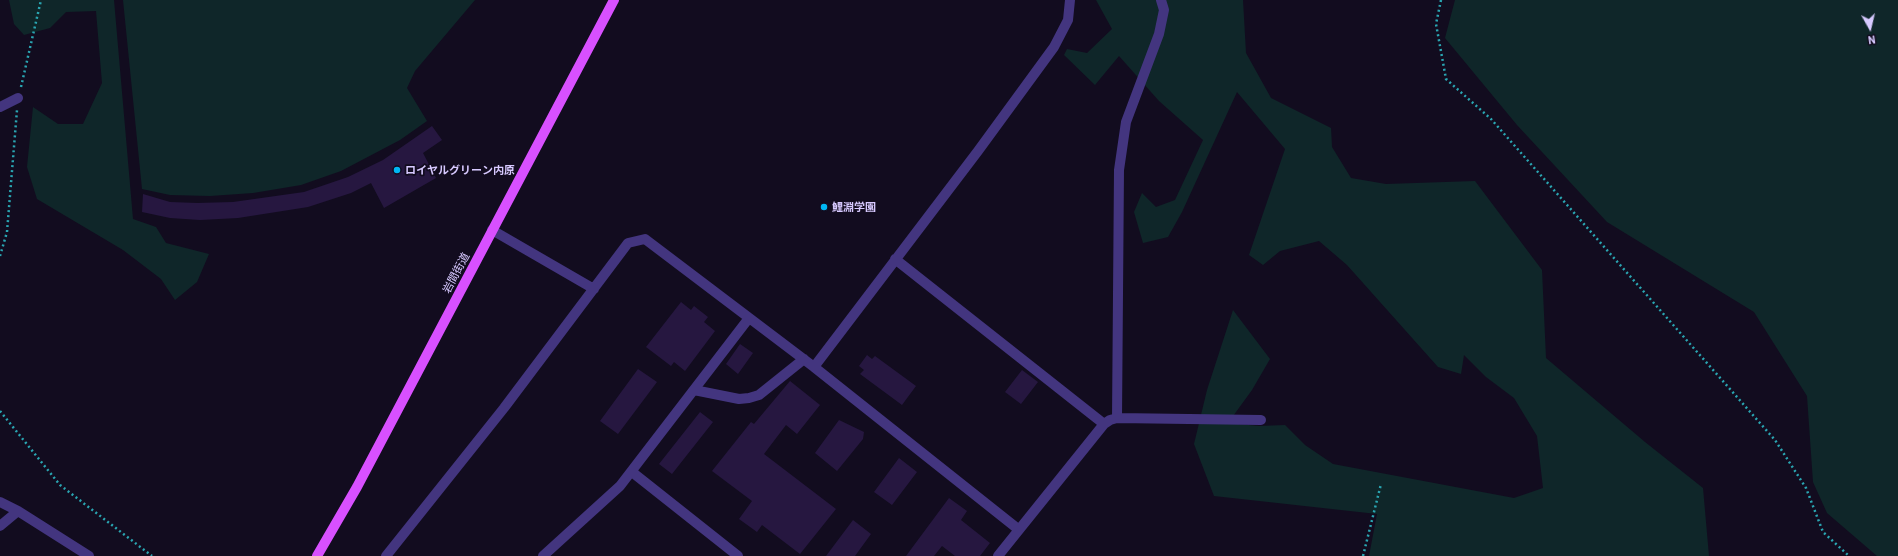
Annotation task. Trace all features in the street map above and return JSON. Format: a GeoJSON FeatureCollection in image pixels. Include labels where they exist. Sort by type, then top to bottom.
{"type":"FeatureCollection","features":[{"type":"Feature","properties":{"kind":"main road","name":"岩間街道"},"geometry":{"type":"LineString","coordinates":[[317,556],[357,487],[614,0]]}},
{"type":"Feature","properties":{"kind":"street"},"geometry":{"type":"LineString","coordinates":[[814,367],[978,151],[1054,47],[1068,20],[1070,0]]}},
{"type":"Feature","properties":{"kind":"street"},"geometry":{"type":"LineString","coordinates":[[1117,418],[1120,170],[1126,122],[1159,34],[1164,10],[1161,0]]}},
{"type":"Feature","properties":{"kind":"street"},"geometry":{"type":"LineString","coordinates":[[0,106],[18,98]]}},
{"type":"Feature","properties":{"kind":"street"},"geometry":{"type":"LineString","coordinates":[[492,230],[594,289]]}},
{"type":"Feature","properties":{"kind":"street"},"geometry":{"type":"LineString","coordinates":[[386,556],[504,408],[628,243],[645,239],[804,359],[1018,529]]}},
{"type":"Feature","properties":{"kind":"street"},"geometry":{"type":"LineString","coordinates":[[895,259],[1104,424]]}},
{"type":"Feature","properties":{"kind":"street"},"geometry":{"type":"LineString","coordinates":[[543,556],[609,497],[632,472],[749,318]]}},
{"type":"Feature","properties":{"kind":"street"},"geometry":{"type":"LineString","coordinates":[[694,390],[739,399],[749,398],[759,395],[804,359]]}},
{"type":"Feature","properties":{"kind":"street"},"geometry":{"type":"LineString","coordinates":[[998,556],[1018,529],[1104,424],[1110,420],[1117,418],[1261,420]]}},
{"type":"Feature","properties":{"kind":"street"},"geometry":{"type":"LineString","coordinates":[[632,472],[738,556]]}},
{"type":"Feature","properties":{"kind":"street"},"geometry":{"type":"LineString","coordinates":[[0,502],[18,511],[89,556]]}},
{"type":"Feature","properties":{"kind":"street"},"geometry":{"type":"LineString","coordinates":[[0,526],[18,511]]}},
{"type":"Feature","properties":{"kind":"path"},"geometry":{"type":"LineString","coordinates":[[0,256],[8,232],[18,98],[41,0]]}},
{"type":"Feature","properties":{"kind":"path"},"geometry":{"type":"LineString","coordinates":[[1441,0],[1436,24],[1446,79],[1491,119],[1775,440],[1806,488],[1823,532],[1848,556]]}},
{"type":"Feature","properties":{"kind":"path"},"geometry":{"type":"LineString","coordinates":[[0,411],[60,485],[152,556]]}},
{"type":"Feature","properties":{"kind":"path"},"geometry":{"type":"LineString","coordinates":[[1363,556],[1381,484]]}},
{"type":"Feature","properties":{"kind":"green space"},"geometry":{"type":"Polygon","coordinates":[[[9,0],[114,0],[133,219],[156,227],[166,243],[209,254],[197,282],[175,300],[161,279],[123,250],[37,199],[27,167],[33,107],[58,124],[83,124],[102,83],[96,11],[66,12],[50,28],[24,35],[14,24],[9,0]]]}},
{"type":"Feature","properties":{"kind":"green space"},"geometry":{"type":"Polygon","coordinates":[[[123,0],[475,0],[415,71],[407,88],[427,121],[400,140],[341,171],[301,185],[253,193],[210,196],[170,195],[142,189],[123,0]]]}},
{"type":"Feature","properties":{"kind":"green space"},"geometry":{"type":"Polygon","coordinates":[[[1096,0],[1243,0],[1246,53],[1271,98],[1331,128],[1332,147],[1351,178],[1386,184],[1475,181],[1542,270],[1546,358],[1645,442],[1703,488],[1709,556],[1369,556],[1377,514],[1214,496],[1194,444],[1207,390],[1233,310],[1270,359],[1252,390],[1228,423],[1259,426],[1285,425],[1305,445],[1333,464],[1514,498],[1543,488],[1537,436],[1514,398],[1486,377],[1464,355],[1461,374],[1438,367],[1347,265],[1319,241],[1280,251],[1263,265],[1249,255],[1285,149],[1237,92],[1182,212],[1168,237],[1143,243],[1134,212],[1142,193],[1156,207],[1175,200],[1203,140],[1159,101],[1119,56],[1095,85],[1064,55],[1067,49],[1087,53],[1112,29],[1096,0]]]}},
{"type":"Feature","properties":{"kind":"green space"},"geometry":{"type":"Polygon","coordinates":[[[1455,0],[1898,0],[1898,556],[1877,556],[1827,513],[1813,482],[1807,396],[1754,312],[1607,222],[1517,125],[1445,38],[1455,0]]]}},
{"type":"Feature","properties":{"kind":"building","name":"ロイヤルグリーン内原"},"geometry":{"type":"Polygon","coordinates":[[[432,126],[442,140],[423,153],[436,178],[384,208],[371,183],[351,193],[308,207],[238,218],[200,220],[170,218],[142,212],[143,194],[170,202],[197,203],[233,202],[304,192],[348,177],[383,160],[432,126]]]}},
{"type":"Feature","properties":{"kind":"building"},"geometry":{"type":"Polygon","coordinates":[[[681,302],[691,310],[694,306],[708,317],[704,322],[715,331],[685,371],[674,362],[671,366],[646,347],[681,302]]]}},
{"type":"Feature","properties":{"kind":"building"},"geometry":{"type":"Polygon","coordinates":[[[740,344],[753,353],[738,374],[726,364],[740,344]]]}},
{"type":"Feature","properties":{"kind":"building"},"geometry":{"type":"Polygon","coordinates":[[[867,355],[872,359],[875,356],[916,386],[902,405],[860,374],[864,370],[859,366],[867,355]]]}},
{"type":"Feature","properties":{"kind":"building"},"geometry":{"type":"Polygon","coordinates":[[[638,369],[657,382],[618,434],[600,421],[638,369]]]}},
{"type":"Feature","properties":{"kind":"building"},"geometry":{"type":"Polygon","coordinates":[[[1022,370],[1038,382],[1021,404],[1005,392],[1022,370]]]}},
{"type":"Feature","properties":{"kind":"building"},"geometry":{"type":"Polygon","coordinates":[[[790,381],[820,405],[797,434],[786,425],[764,454],[836,509],[800,554],[762,525],[757,532],[739,519],[752,501],[712,471],[751,422],[754,424],[790,381]]]}},
{"type":"Feature","properties":{"kind":"building"},"geometry":{"type":"Polygon","coordinates":[[[700,412],[713,422],[672,474],[659,464],[700,412]]]}},
{"type":"Feature","properties":{"kind":"building"},"geometry":{"type":"Polygon","coordinates":[[[839,420],[864,432],[863,439],[837,471],[815,453],[839,420]]]}},
{"type":"Feature","properties":{"kind":"building"},"geometry":{"type":"Polygon","coordinates":[[[899,458],[917,472],[892,505],[874,492],[899,458]]]}},
{"type":"Feature","properties":{"kind":"building"},"geometry":{"type":"Polygon","coordinates":[[[949,498],[967,511],[961,520],[990,543],[980,556],[955,556],[942,546],[934,556],[906,556],[949,498]]]}},
{"type":"Feature","properties":{"kind":"building"},"geometry":{"type":"Polygon","coordinates":[[[853,520],[871,534],[855,556],[826,556],[853,520]]]}},
{"type":"Feature","properties":{"kind":"place","name":"ロイヤルグリーン内原"},"geometry":{"type":"Point","coordinates":[397,170]}},
{"type":"Feature","properties":{"kind":"place","name":"鯉淵学園"},"geometry":{"type":"Point","coordinates":[824,207]}}]}
